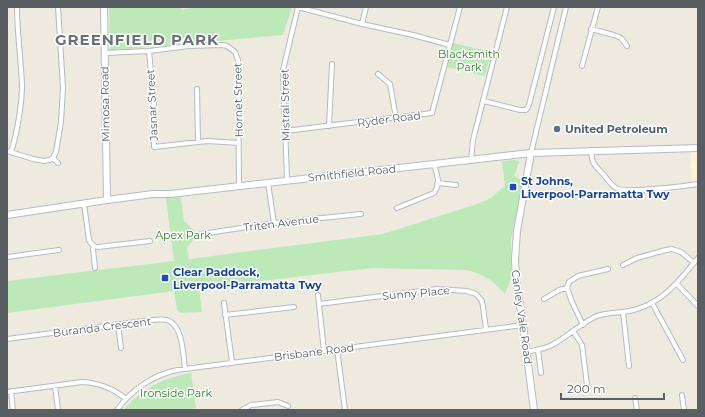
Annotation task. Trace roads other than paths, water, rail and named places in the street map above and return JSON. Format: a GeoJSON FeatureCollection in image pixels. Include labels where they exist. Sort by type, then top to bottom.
{"type":"FeatureCollection","features":[{"type":"Feature","properties":{"kind":"main road","name":"Mimosa Road"},"geometry":{"type":"LineString","coordinates":[[104,7],[107,200]]}},
{"type":"Feature","properties":{"kind":"main road","name":"Smithfield Road"},"geometry":{"type":"LineString","coordinates":[[7,215],[107,200],[531,153],[591,150],[698,148]]}},
{"type":"Feature","properties":{"kind":"main road","name":"Canley Vale Road"},"geometry":{"type":"LineString","coordinates":[[531,153],[520,209],[515,249],[516,280],[534,410]]}},
{"type":"Feature","properties":{"kind":"street"},"geometry":{"type":"LineString","coordinates":[[18,7],[17,19],[22,86],[20,112],[15,142],[9,152],[38,161],[50,160],[53,158],[58,147],[63,88],[58,7]]}},
{"type":"Feature","properties":{"kind":"street"},"geometry":{"type":"LineString","coordinates":[[298,7],[362,24],[413,35],[450,46]]}},
{"type":"Feature","properties":{"kind":"street","name":"Mistral Street"},"geometry":{"type":"LineString","coordinates":[[287,180],[282,70],[298,7]]}},
{"type":"Feature","properties":{"kind":"street"},"geometry":{"type":"LineString","coordinates":[[362,24],[366,7]]}},
{"type":"Feature","properties":{"kind":"street","name":"Ryder Road"},"geometry":{"type":"LineString","coordinates":[[285,131],[432,113],[460,7]]}},
{"type":"Feature","properties":{"kind":"street"},"geometry":{"type":"LineString","coordinates":[[471,160],[473,140],[484,101],[506,7]]}},
{"type":"Feature","properties":{"kind":"street"},"geometry":{"type":"LineString","coordinates":[[484,101],[520,110],[526,110],[529,105],[554,7]]}},
{"type":"Feature","properties":{"kind":"street"},"geometry":{"type":"LineString","coordinates":[[531,153],[566,7]]}},
{"type":"Feature","properties":{"kind":"street"},"geometry":{"type":"LineString","coordinates":[[582,66],[598,7]]}},
{"type":"Feature","properties":{"kind":"street"},"geometry":{"type":"LineString","coordinates":[[591,29],[621,38],[628,46]]}},
{"type":"Feature","properties":{"kind":"street","name":"Hornet Street"},"geometry":{"type":"LineString","coordinates":[[105,53],[189,46],[222,45],[227,46],[235,52],[238,60],[239,186]]}},
{"type":"Feature","properties":{"kind":"street","name":"Jasnar Street"},"geometry":{"type":"LineString","coordinates":[[149,50],[154,104],[154,147],[207,141],[239,143]]}},
{"type":"Feature","properties":{"kind":"street"},"geometry":{"type":"LineString","coordinates":[[329,126],[332,64]]}},
{"type":"Feature","properties":{"kind":"street"},"geometry":{"type":"LineString","coordinates":[[378,74],[390,84],[396,118]]}},
{"type":"Feature","properties":{"kind":"street"},"geometry":{"type":"LineString","coordinates":[[197,89],[198,142]]}},
{"type":"Feature","properties":{"kind":"street"},"geometry":{"type":"LineString","coordinates":[[591,150],[591,159],[593,164],[618,189],[666,189],[698,184]]}},
{"type":"Feature","properties":{"kind":"street"},"geometry":{"type":"LineString","coordinates":[[53,158],[58,162]]}},
{"type":"Feature","properties":{"kind":"street"},"geometry":{"type":"LineString","coordinates":[[397,208],[434,193],[438,183],[434,164]]}},
{"type":"Feature","properties":{"kind":"street"},"geometry":{"type":"LineString","coordinates":[[268,182],[274,223]]}},
{"type":"Feature","properties":{"kind":"street"},"geometry":{"type":"LineString","coordinates":[[438,183],[456,185]]}},
{"type":"Feature","properties":{"kind":"street"},"geometry":{"type":"LineString","coordinates":[[84,204],[89,240],[94,246],[98,247],[150,241]]}},
{"type":"Feature","properties":{"kind":"street","name":"Triten Avenue"},"geometry":{"type":"LineString","coordinates":[[201,234],[274,223],[361,214]]}},
{"type":"Feature","properties":{"kind":"street"},"geometry":{"type":"LineString","coordinates":[[94,246],[95,268]]}},
{"type":"Feature","properties":{"kind":"street"},"geometry":{"type":"LineString","coordinates":[[623,265],[637,258],[672,249],[681,252],[694,263]]}},
{"type":"Feature","properties":{"kind":"street"},"geometry":{"type":"LineString","coordinates":[[7,257],[59,250]]}},
{"type":"Feature","properties":{"kind":"street"},"geometry":{"type":"LineString","coordinates":[[527,352],[545,348],[555,343],[596,317],[636,309],[652,303],[677,284],[698,258]]}},
{"type":"Feature","properties":{"kind":"street"},"geometry":{"type":"LineString","coordinates":[[582,325],[567,288],[569,282],[578,276],[608,269]]}},
{"type":"Feature","properties":{"kind":"street"},"geometry":{"type":"LineString","coordinates":[[677,284],[698,306]]}},
{"type":"Feature","properties":{"kind":"street"},"geometry":{"type":"LineString","coordinates":[[544,299],[559,290],[567,288]]}},
{"type":"Feature","properties":{"kind":"street","name":"Sunny Place"},"geometry":{"type":"LineString","coordinates":[[319,304],[437,289],[468,291],[476,294],[482,301],[486,329]]}},
{"type":"Feature","properties":{"kind":"street"},"geometry":{"type":"LineString","coordinates":[[318,295],[324,350]]}},
{"type":"Feature","properties":{"kind":"street"},"geometry":{"type":"LineString","coordinates":[[224,303],[232,362]]}},
{"type":"Feature","properties":{"kind":"street"},"geometry":{"type":"LineString","coordinates":[[652,303],[683,360]]}},
{"type":"Feature","properties":{"kind":"street"},"geometry":{"type":"LineString","coordinates":[[226,315],[294,308]]}},
{"type":"Feature","properties":{"kind":"street"},"geometry":{"type":"LineString","coordinates":[[623,312],[629,366]]}},
{"type":"Feature","properties":{"kind":"street","name":"Buranda Crescent"},"geometry":{"type":"LineString","coordinates":[[7,339],[166,320],[173,323],[180,333],[185,369]]}},
{"type":"Feature","properties":{"kind":"street"},"geometry":{"type":"LineString","coordinates":[[118,325],[122,348]]}},
{"type":"Feature","properties":{"kind":"street","name":"Brisbane Road"},"geometry":{"type":"LineString","coordinates":[[117,410],[139,387],[169,372],[232,362],[523,325]]}},
{"type":"Feature","properties":{"kind":"street"},"geometry":{"type":"LineString","coordinates":[[573,331],[582,345],[587,385]]}},
{"type":"Feature","properties":{"kind":"street"},"geometry":{"type":"LineString","coordinates":[[337,349],[345,410]]}},
{"type":"Feature","properties":{"kind":"street"},"geometry":{"type":"LineString","coordinates":[[538,350],[541,373]]}},
{"type":"Feature","properties":{"kind":"street"},"geometry":{"type":"LineString","coordinates":[[13,410],[9,391],[82,382],[91,382],[108,387],[126,399]]}},
{"type":"Feature","properties":{"kind":"street"},"geometry":{"type":"LineString","coordinates":[[55,386],[58,410]]}},
{"type":"Feature","properties":{"kind":"street"},"geometry":{"type":"LineString","coordinates":[[682,395],[684,410]]}},
{"type":"Feature","properties":{"kind":"street"},"geometry":{"type":"LineString","coordinates":[[635,398],[637,410]]}},
{"type":"Feature","properties":{"kind":"street"},"geometry":{"type":"LineString","coordinates":[[242,410],[251,404],[271,402],[278,402],[288,406]]}},
{"type":"Feature","properties":{"kind":"place","name":"United Petroleum"},"geometry":{"type":"Point","coordinates":[557,129]}},
{"type":"Feature","properties":{"kind":"place","name":"St Johns, Liverpool-Parramatta Twy"},"geometry":{"type":"Point","coordinates":[513,187]}},
{"type":"Feature","properties":{"kind":"place","name":"Clear Paddock, Liverpool-Parramatta Twy"},"geometry":{"type":"Point","coordinates":[165,278]}},
{"type":"Feature","properties":{"kind":"district","name":"GREENFIELD PARK"},"geometry":{"type":"Point","coordinates":[137,39]}},
{"type":"Feature","properties":{"kind":"park label","name":"Blacksmith Park"},"geometry":{"type":"Point","coordinates":[469,60]}},
{"type":"Feature","properties":{"kind":"park label","name":"Apex Park"},"geometry":{"type":"Point","coordinates":[183,235]}},
{"type":"Feature","properties":{"kind":"park label","name":"Ironside Park"},"geometry":{"type":"Point","coordinates":[176,393]}}]}
